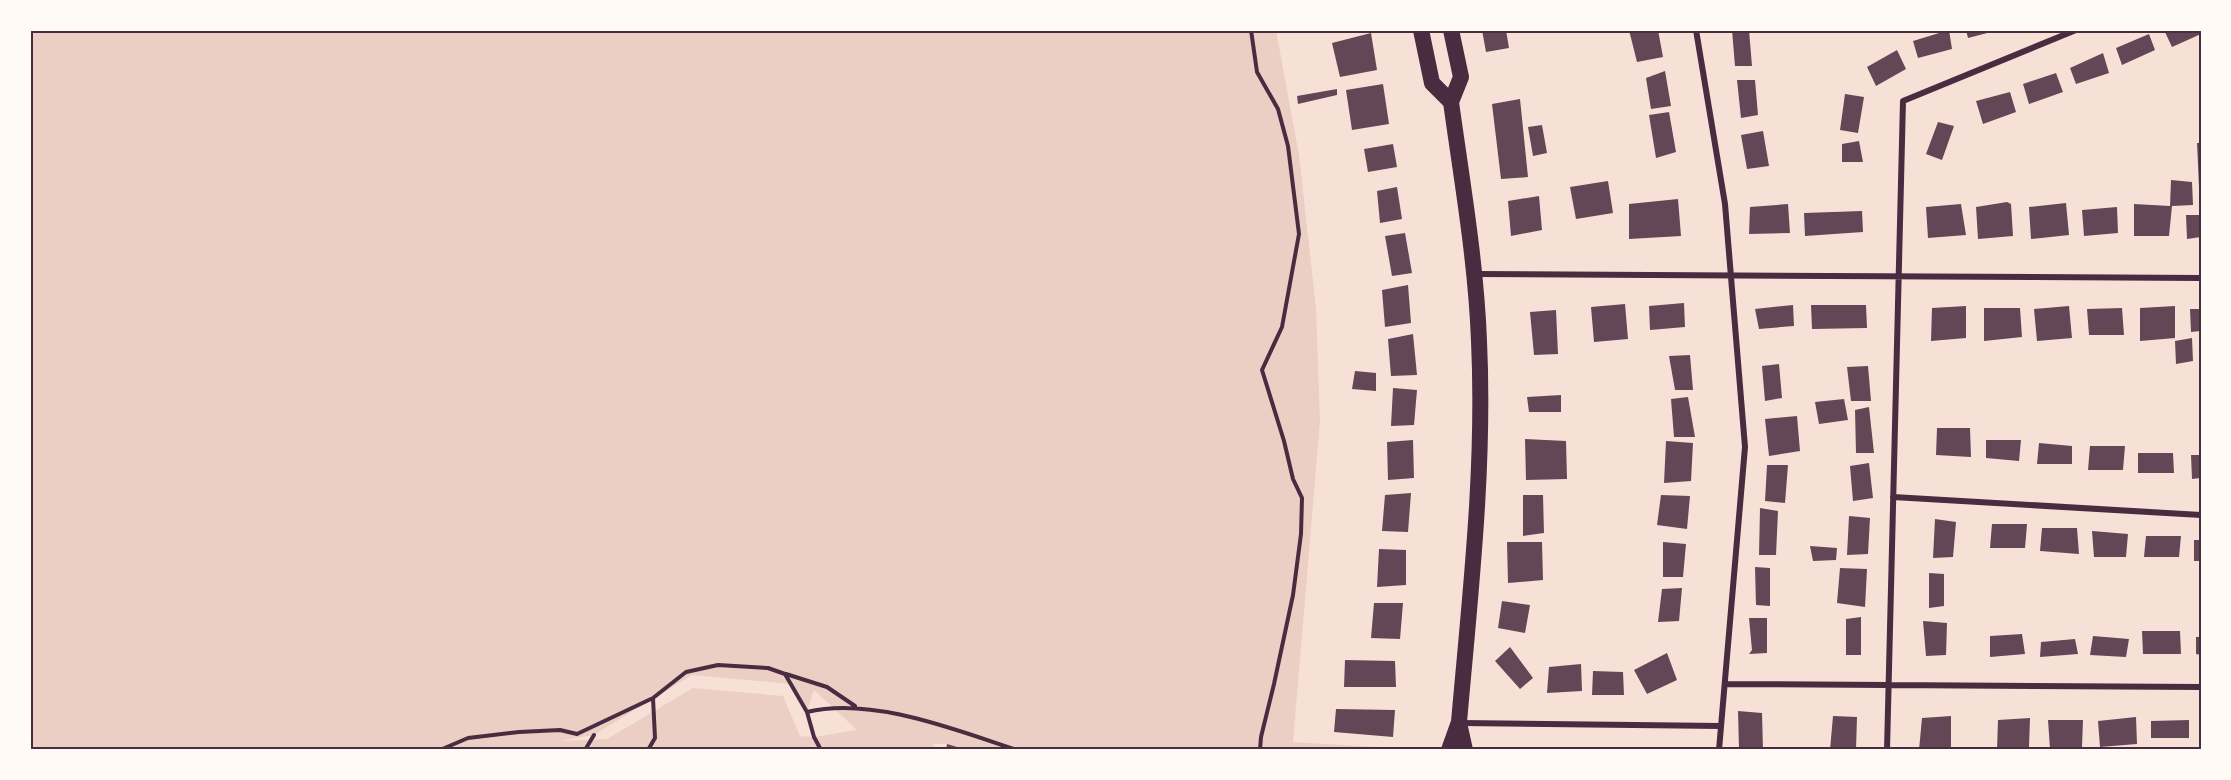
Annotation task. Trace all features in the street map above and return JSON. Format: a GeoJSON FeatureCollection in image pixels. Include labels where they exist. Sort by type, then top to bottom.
{"type":"FeatureCollection","features":[{"type":"Feature","properties":{"kind":"highway"},"geometry":{"type":"LineString","coordinates":[[1421,30],[1432,82],[1451,102]]}},
{"type":"Feature","properties":{"kind":"highway"},"geometry":{"type":"LineString","coordinates":[[1449,750],[1459,723],[1480,445],[1480,343],[1476,274],[1451,102],[1461,77],[1450,30]]}},
{"type":"Feature","properties":{"kind":"highway"},"geometry":{"type":"LineString","coordinates":[[1459,723],[1465,750]]}},
{"type":"Feature","properties":{"kind":"street"},"geometry":{"type":"LineString","coordinates":[[1696,30],[1725,204],[1745,447],[1719,750]]}},
{"type":"Feature","properties":{"kind":"street"},"geometry":{"type":"LineString","coordinates":[[1887,750],[1903,101],[2076,30]]}},
{"type":"Feature","properties":{"kind":"street"},"geometry":{"type":"LineString","coordinates":[[1476,274],[2201,278]]}},
{"type":"Feature","properties":{"kind":"street"},"geometry":{"type":"LineString","coordinates":[[1893,497],[2201,515]]}},
{"type":"Feature","properties":{"kind":"street"},"geometry":{"type":"LineString","coordinates":[[1725,684],[2201,687]]}},
{"type":"Feature","properties":{"kind":"street"},"geometry":{"type":"LineString","coordinates":[[1459,723],[1721,726]]}},
{"type":"Feature","properties":{"kind":"path"},"geometry":{"type":"LineString","coordinates":[[1251,30],[1257,72],[1278,110],[1288,146],[1299,234],[1282,327],[1262,370],[1293,479],[1302,498],[1301,534],[1293,595],[1260,750]]}},
{"type":"Feature","properties":{"kind":"path"},"geometry":{"type":"LineString","coordinates":[[440,750],[468,738],[530,731],[560,730],[577,734],[653,698],[686,672],[718,665],[768,668],[827,687],[858,708]]}},
{"type":"Feature","properties":{"kind":"path"},"geometry":{"type":"LineString","coordinates":[[785,674],[807,712],[814,737],[821,750]]}},
{"type":"Feature","properties":{"kind":"path"},"geometry":{"type":"LineString","coordinates":[[648,750],[655,738],[653,698]]}},
{"type":"Feature","properties":{"kind":"path"},"geometry":{"type":"LineString","coordinates":[[807,712],[826,707],[858,708],[903,715],[1017,750]]}},
{"type":"Feature","properties":{"kind":"path"},"geometry":{"type":"LineString","coordinates":[[585,750],[594,735]]}},
{"type":"Feature","properties":{"kind":"shaded area"},"geometry":{"type":"Polygon","coordinates":[[[30,30],[1276,30],[1299,155],[1316,308],[1320,421],[1293,742],[1429,750],[966,750],[947,744],[934,744],[933,750],[30,750],[30,30]],[[692,675],[594,735],[559,741],[607,739],[693,688],[783,696],[800,736],[814,737],[857,730],[814,690],[807,712],[791,684],[692,675]]]}},
{"type":"Feature","properties":{"kind":"building"},"geometry":{"type":"Polygon","coordinates":[[[1482,30],[1506,30],[1509,48],[1486,52],[1482,30]]]}},
{"type":"Feature","properties":{"kind":"building"},"geometry":{"type":"Polygon","coordinates":[[[1629,30],[1658,30],[1663,57],[1637,62],[1629,30]]]}},
{"type":"Feature","properties":{"kind":"building"},"geometry":{"type":"Polygon","coordinates":[[[1732,30],[1749,30],[1752,66],[1735,66],[1732,30]]]}},
{"type":"Feature","properties":{"kind":"building"},"geometry":{"type":"Polygon","coordinates":[[[1949,30],[1952,49],[1918,58],[1913,41],[1949,30]]]}},
{"type":"Feature","properties":{"kind":"building"},"geometry":{"type":"Polygon","coordinates":[[[1966,30],[1995,30],[1995,31],[1968,38],[1966,30]]]}},
{"type":"Feature","properties":{"kind":"building"},"geometry":{"type":"Polygon","coordinates":[[[2164,30],[2201,30],[2201,34],[2172,47],[2164,30]]]}},
{"type":"Feature","properties":{"kind":"building"},"geometry":{"type":"Polygon","coordinates":[[[1371,33],[1377,70],[1340,77],[1332,43],[1371,33]]]}},
{"type":"Feature","properties":{"kind":"building"},"geometry":{"type":"Polygon","coordinates":[[[2149,34],[2155,50],[2122,65],[2116,48],[2149,34]]]}},
{"type":"Feature","properties":{"kind":"building"},"geometry":{"type":"Polygon","coordinates":[[[1897,50],[1906,69],[1876,86],[1867,67],[1897,50]]]}},
{"type":"Feature","properties":{"kind":"building"},"geometry":{"type":"Polygon","coordinates":[[[2103,53],[2109,73],[2076,84],[2070,68],[2103,53]]]}},
{"type":"Feature","properties":{"kind":"building"},"geometry":{"type":"Polygon","coordinates":[[[1665,71],[1671,106],[1651,109],[1646,78],[1665,71]]]}},
{"type":"Feature","properties":{"kind":"building"},"geometry":{"type":"Polygon","coordinates":[[[2056,73],[2063,92],[2029,104],[2023,84],[2056,73]]]}},
{"type":"Feature","properties":{"kind":"building"},"geometry":{"type":"Polygon","coordinates":[[[1737,80],[1755,80],[1758,115],[1741,118],[1737,80]]]}},
{"type":"Feature","properties":{"kind":"building"},"geometry":{"type":"Polygon","coordinates":[[[1383,84],[1389,124],[1352,130],[1346,90],[1383,84]]]}},
{"type":"Feature","properties":{"kind":"building"},"geometry":{"type":"Polygon","coordinates":[[[1337,89],[1337,95],[1298,104],[1297,96],[1337,89]]]}},
{"type":"Feature","properties":{"kind":"building"},"geometry":{"type":"Polygon","coordinates":[[[2010,92],[2016,112],[1983,124],[1976,101],[2010,92]]]}},
{"type":"Feature","properties":{"kind":"building"},"geometry":{"type":"Polygon","coordinates":[[[1845,94],[1864,97],[1858,133],[1840,130],[1845,94]]]}},
{"type":"Feature","properties":{"kind":"building"},"geometry":{"type":"Polygon","coordinates":[[[1520,99],[1528,177],[1501,179],[1492,104],[1520,99]]]}},
{"type":"Feature","properties":{"kind":"building"},"geometry":{"type":"Polygon","coordinates":[[[1669,112],[1676,152],[1656,158],[1649,115],[1669,112]]]}},
{"type":"Feature","properties":{"kind":"building"},"geometry":{"type":"Polygon","coordinates":[[[1938,122],[1954,126],[1942,160],[1926,154],[1938,122]]]}},
{"type":"Feature","properties":{"kind":"building"},"geometry":{"type":"Polygon","coordinates":[[[1542,125],[1547,153],[1533,156],[1528,127],[1542,125]]]}},
{"type":"Feature","properties":{"kind":"building"},"geometry":{"type":"Polygon","coordinates":[[[1763,131],[1769,166],[1747,169],[1741,135],[1763,131]]]}},
{"type":"Feature","properties":{"kind":"building"},"geometry":{"type":"Polygon","coordinates":[[[1859,141],[1863,162],[1842,162],[1842,144],[1859,141]]]}},
{"type":"Feature","properties":{"kind":"building"},"geometry":{"type":"Polygon","coordinates":[[[2197,143],[2201,143],[2201,187],[2199,187],[2197,143]]]}},
{"type":"Feature","properties":{"kind":"building"},"geometry":{"type":"Polygon","coordinates":[[[1393,144],[1397,167],[1368,172],[1364,149],[1393,144]]]}},
{"type":"Feature","properties":{"kind":"building"},"geometry":{"type":"Polygon","coordinates":[[[2171,180],[2192,182],[2193,205],[2172,206],[2169,236],[2134,236],[2134,204],[2170,206],[2171,180]]]}},
{"type":"Feature","properties":{"kind":"building"},"geometry":{"type":"Polygon","coordinates":[[[1608,181],[1613,213],[1576,219],[1570,187],[1608,181]]]}},
{"type":"Feature","properties":{"kind":"building"},"geometry":{"type":"Polygon","coordinates":[[[1397,187],[1402,219],[1380,223],[1377,191],[1397,187]]]}},
{"type":"Feature","properties":{"kind":"building"},"geometry":{"type":"Polygon","coordinates":[[[1539,196],[1542,230],[1511,236],[1508,201],[1539,196]]]}},
{"type":"Feature","properties":{"kind":"building"},"geometry":{"type":"Polygon","coordinates":[[[1678,199],[1681,236],[1629,239],[1629,204],[1678,199]]]}},
{"type":"Feature","properties":{"kind":"building"},"geometry":{"type":"Polygon","coordinates":[[[2007,202],[2011,204],[2013,236],[1978,239],[1976,207],[2007,202]]]}},
{"type":"Feature","properties":{"kind":"building"},"geometry":{"type":"Polygon","coordinates":[[[2066,203],[2069,235],[2031,239],[2029,207],[2066,203]]]}},
{"type":"Feature","properties":{"kind":"building"},"geometry":{"type":"Polygon","coordinates":[[[1788,204],[1790,233],[1749,234],[1750,207],[1788,204]]]}},
{"type":"Feature","properties":{"kind":"building"},"geometry":{"type":"Polygon","coordinates":[[[1961,204],[1966,235],[1928,238],[1926,207],[1961,204]]]}},
{"type":"Feature","properties":{"kind":"building"},"geometry":{"type":"Polygon","coordinates":[[[2117,207],[2118,233],[2084,236],[2082,210],[2117,207]]]}},
{"type":"Feature","properties":{"kind":"building"},"geometry":{"type":"Polygon","coordinates":[[[1862,211],[1863,232],[1805,236],[1804,213],[1862,211]]]}},
{"type":"Feature","properties":{"kind":"building"},"geometry":{"type":"Polygon","coordinates":[[[2186,215],[2201,215],[2201,237],[2187,239],[2186,215]]]}},
{"type":"Feature","properties":{"kind":"building"},"geometry":{"type":"Polygon","coordinates":[[[1405,233],[1412,273],[1392,276],[1385,236],[1405,233]]]}},
{"type":"Feature","properties":{"kind":"building"},"geometry":{"type":"Polygon","coordinates":[[[1408,285],[1411,323],[1385,327],[1382,290],[1408,285]]]}},
{"type":"Feature","properties":{"kind":"building"},"geometry":{"type":"Polygon","coordinates":[[[1684,303],[1685,327],[1650,330],[1649,306],[1684,303]]]}},
{"type":"Feature","properties":{"kind":"building"},"geometry":{"type":"Polygon","coordinates":[[[1625,304],[1628,339],[1594,342],[1591,307],[1625,304]]]}},
{"type":"Feature","properties":{"kind":"building"},"geometry":{"type":"Polygon","coordinates":[[[1793,305],[1794,326],[1759,329],[1755,309],[1793,305]]]}},
{"type":"Feature","properties":{"kind":"building"},"geometry":{"type":"Polygon","coordinates":[[[1811,305],[1866,305],[1867,328],[1812,329],[1811,305]]]}},
{"type":"Feature","properties":{"kind":"building"},"geometry":{"type":"Polygon","coordinates":[[[1966,306],[1966,338],[1931,341],[1932,308],[1966,306]]]}},
{"type":"Feature","properties":{"kind":"building"},"geometry":{"type":"Polygon","coordinates":[[[2069,306],[2072,338],[2037,341],[2034,309],[2069,306]]]}},
{"type":"Feature","properties":{"kind":"building"},"geometry":{"type":"Polygon","coordinates":[[[2175,306],[2175,338],[2140,341],[2140,308],[2175,306]]]}},
{"type":"Feature","properties":{"kind":"building"},"geometry":{"type":"Polygon","coordinates":[[[1984,308],[2020,308],[2022,337],[1984,341],[1984,308]]]}},
{"type":"Feature","properties":{"kind":"building"},"geometry":{"type":"Polygon","coordinates":[[[2122,308],[2124,335],[2089,335],[2087,309],[2122,308]]]}},
{"type":"Feature","properties":{"kind":"building"},"geometry":{"type":"Polygon","coordinates":[[[2190,309],[2201,309],[2201,331],[2191,332],[2190,309]]]}},
{"type":"Feature","properties":{"kind":"building"},"geometry":{"type":"Polygon","coordinates":[[[1556,310],[1558,354],[1534,355],[1530,312],[1556,310]]]}},
{"type":"Feature","properties":{"kind":"building"},"geometry":{"type":"Polygon","coordinates":[[[1413,334],[1417,375],[1391,376],[1388,339],[1413,334]]]}},
{"type":"Feature","properties":{"kind":"building"},"geometry":{"type":"Polygon","coordinates":[[[2192,338],[2193,361],[2176,364],[2175,341],[2192,338]]]}},
{"type":"Feature","properties":{"kind":"building"},"geometry":{"type":"Polygon","coordinates":[[[1690,355],[1693,390],[1675,390],[1669,356],[1690,355]]]}},
{"type":"Feature","properties":{"kind":"building"},"geometry":{"type":"Polygon","coordinates":[[[1779,364],[1782,398],[1765,401],[1762,366],[1779,364]]]}},
{"type":"Feature","properties":{"kind":"building"},"geometry":{"type":"Polygon","coordinates":[[[1868,366],[1871,401],[1851,401],[1847,367],[1868,366]]]}},
{"type":"Feature","properties":{"kind":"building"},"geometry":{"type":"Polygon","coordinates":[[[1355,371],[1376,373],[1376,391],[1352,389],[1355,371]]]}},
{"type":"Feature","properties":{"kind":"building"},"geometry":{"type":"Polygon","coordinates":[[[1393,388],[1417,390],[1414,425],[1391,426],[1393,388]]]}},
{"type":"Feature","properties":{"kind":"building"},"geometry":{"type":"Polygon","coordinates":[[[1561,395],[1561,412],[1529,412],[1527,397],[1561,395]]]}},
{"type":"Feature","properties":{"kind":"building"},"geometry":{"type":"Polygon","coordinates":[[[1688,397],[1695,437],[1674,437],[1671,399],[1688,397]]]}},
{"type":"Feature","properties":{"kind":"building"},"geometry":{"type":"Polygon","coordinates":[[[1844,399],[1848,420],[1819,424],[1815,402],[1844,399]]]}},
{"type":"Feature","properties":{"kind":"building"},"geometry":{"type":"Polygon","coordinates":[[[1869,407],[1874,453],[1856,453],[1855,410],[1869,407]]]}},
{"type":"Feature","properties":{"kind":"building"},"geometry":{"type":"Polygon","coordinates":[[[1797,416],[1800,451],[1769,456],[1765,419],[1797,416]]]}},
{"type":"Feature","properties":{"kind":"building"},"geometry":{"type":"Polygon","coordinates":[[[1937,428],[1970,428],[1971,457],[1936,455],[1937,428]]]}},
{"type":"Feature","properties":{"kind":"building"},"geometry":{"type":"Polygon","coordinates":[[[1525,439],[1566,441],[1567,479],[1526,480],[1525,439]]]}},
{"type":"Feature","properties":{"kind":"building"},"geometry":{"type":"Polygon","coordinates":[[[1413,440],[1414,478],[1388,480],[1387,442],[1413,440]]]}},
{"type":"Feature","properties":{"kind":"building"},"geometry":{"type":"Polygon","coordinates":[[[1986,440],[2021,440],[2019,461],[1986,458],[1986,440]]]}},
{"type":"Feature","properties":{"kind":"building"},"geometry":{"type":"Polygon","coordinates":[[[1666,441],[1693,443],[1691,481],[1664,483],[1666,441]]]}},
{"type":"Feature","properties":{"kind":"building"},"geometry":{"type":"Polygon","coordinates":[[[2039,443],[2072,446],[2072,464],[2037,464],[2039,443]]]}},
{"type":"Feature","properties":{"kind":"building"},"geometry":{"type":"Polygon","coordinates":[[[2090,446],[2125,446],[2123,470],[2088,470],[2090,446]]]}},
{"type":"Feature","properties":{"kind":"building"},"geometry":{"type":"Polygon","coordinates":[[[2138,453],[2173,453],[2174,473],[2138,473],[2138,453]]]}},
{"type":"Feature","properties":{"kind":"building"},"geometry":{"type":"Polygon","coordinates":[[[2191,455],[2201,455],[2201,478],[2192,479],[2191,455]]]}},
{"type":"Feature","properties":{"kind":"building"},"geometry":{"type":"Polygon","coordinates":[[[1869,463],[1873,498],[1853,501],[1850,466],[1869,463]]]}},
{"type":"Feature","properties":{"kind":"building"},"geometry":{"type":"Polygon","coordinates":[[[1767,465],[1788,465],[1785,503],[1765,501],[1767,465]]]}},
{"type":"Feature","properties":{"kind":"building"},"geometry":{"type":"Polygon","coordinates":[[[1411,493],[1408,532],[1382,531],[1385,495],[1411,493]]]}},
{"type":"Feature","properties":{"kind":"building"},"geometry":{"type":"Polygon","coordinates":[[[1523,495],[1543,495],[1544,533],[1523,536],[1523,495]]]}},
{"type":"Feature","properties":{"kind":"building"},"geometry":{"type":"Polygon","coordinates":[[[1661,495],[1690,496],[1687,529],[1657,525],[1661,495]]]}},
{"type":"Feature","properties":{"kind":"building"},"geometry":{"type":"Polygon","coordinates":[[[1760,508],[1778,511],[1776,555],[1759,555],[1760,508]]]}},
{"type":"Feature","properties":{"kind":"building"},"geometry":{"type":"Polygon","coordinates":[[[1849,516],[1870,518],[1868,554],[1847,555],[1849,516]]]}},
{"type":"Feature","properties":{"kind":"building"},"geometry":{"type":"Polygon","coordinates":[[[1935,519],[1956,522],[1953,557],[1933,558],[1935,519]]]}},
{"type":"Feature","properties":{"kind":"building"},"geometry":{"type":"Polygon","coordinates":[[[1992,524],[2027,524],[2025,548],[1990,548],[1992,524]]]}},
{"type":"Feature","properties":{"kind":"building"},"geometry":{"type":"Polygon","coordinates":[[[2042,528],[2077,528],[2079,554],[2040,551],[2042,528]]]}},
{"type":"Feature","properties":{"kind":"building"},"geometry":{"type":"Polygon","coordinates":[[[2092,531],[2128,534],[2126,557],[2094,557],[2092,531]]]}},
{"type":"Feature","properties":{"kind":"building"},"geometry":{"type":"Polygon","coordinates":[[[2146,536],[2181,536],[2179,557],[2144,557],[2146,536]]]}},
{"type":"Feature","properties":{"kind":"building"},"geometry":{"type":"Polygon","coordinates":[[[2194,540],[2201,540],[2201,561],[2194,561],[2194,540]]]}},
{"type":"Feature","properties":{"kind":"building"},"geometry":{"type":"Polygon","coordinates":[[[1507,542],[1542,542],[1543,580],[1508,583],[1507,542]]]}},
{"type":"Feature","properties":{"kind":"building"},"geometry":{"type":"Polygon","coordinates":[[[1663,542],[1686,544],[1683,577],[1663,577],[1663,542]]]}},
{"type":"Feature","properties":{"kind":"building"},"geometry":{"type":"Polygon","coordinates":[[[1810,546],[1837,548],[1836,560],[1813,561],[1810,546]]]}},
{"type":"Feature","properties":{"kind":"building"},"geometry":{"type":"Polygon","coordinates":[[[1379,549],[1406,550],[1406,585],[1377,587],[1379,549]]]}},
{"type":"Feature","properties":{"kind":"building"},"geometry":{"type":"Polygon","coordinates":[[[1755,567],[1770,568],[1770,606],[1756,605],[1755,567]]]}},
{"type":"Feature","properties":{"kind":"building"},"geometry":{"type":"Polygon","coordinates":[[[1840,568],[1867,569],[1865,607],[1837,603],[1840,568]]]}},
{"type":"Feature","properties":{"kind":"building"},"geometry":{"type":"Polygon","coordinates":[[[1929,573],[1944,574],[1944,606],[1929,608],[1929,573]]]}},
{"type":"Feature","properties":{"kind":"building"},"geometry":{"type":"Polygon","coordinates":[[[1682,588],[1679,621],[1658,622],[1662,589],[1682,588]]]}},
{"type":"Feature","properties":{"kind":"building"},"geometry":{"type":"Polygon","coordinates":[[[1502,601],[1530,605],[1525,633],[1498,628],[1502,601]]]}},
{"type":"Feature","properties":{"kind":"building"},"geometry":{"type":"Polygon","coordinates":[[[1374,603],[1403,603],[1400,639],[1371,638],[1374,603]]]}},
{"type":"Feature","properties":{"kind":"building"},"geometry":{"type":"Polygon","coordinates":[[[1861,617],[1861,655],[1846,655],[1846,619],[1861,617]]]}},
{"type":"Feature","properties":{"kind":"building"},"geometry":{"type":"Polygon","coordinates":[[[1749,618],[1767,618],[1767,653],[1749,654],[1752,650],[1749,618]]]}},
{"type":"Feature","properties":{"kind":"building"},"geometry":{"type":"Polygon","coordinates":[[[1923,621],[1947,623],[1946,655],[1926,656],[1923,621]]]}},
{"type":"Feature","properties":{"kind":"building"},"geometry":{"type":"Polygon","coordinates":[[[2142,631],[2180,631],[2181,654],[2143,654],[2142,631]]]}},
{"type":"Feature","properties":{"kind":"building"},"geometry":{"type":"Polygon","coordinates":[[[2022,634],[2025,654],[1990,657],[1990,636],[2022,634]]]}},
{"type":"Feature","properties":{"kind":"building"},"geometry":{"type":"Polygon","coordinates":[[[2093,636],[2129,639],[2126,657],[2090,655],[2093,636]]]}},
{"type":"Feature","properties":{"kind":"building"},"geometry":{"type":"Polygon","coordinates":[[[2196,637],[2201,637],[2201,655],[2196,654],[2196,637]]]}},
{"type":"Feature","properties":{"kind":"building"},"geometry":{"type":"Polygon","coordinates":[[[2075,639],[2078,654],[2040,657],[2041,642],[2075,639]]]}},
{"type":"Feature","properties":{"kind":"building"},"geometry":{"type":"Polygon","coordinates":[[[1510,647],[1533,678],[1520,689],[1495,661],[1510,647]]]}},
{"type":"Feature","properties":{"kind":"building"},"geometry":{"type":"Polygon","coordinates":[[[1667,653],[1677,680],[1647,694],[1634,670],[1667,653]]]}},
{"type":"Feature","properties":{"kind":"building"},"geometry":{"type":"Polygon","coordinates":[[[1345,660],[1395,661],[1396,687],[1344,687],[1345,660]]]}},
{"type":"Feature","properties":{"kind":"building"},"geometry":{"type":"Polygon","coordinates":[[[1581,664],[1582,691],[1547,693],[1549,667],[1581,664]]]}},
{"type":"Feature","properties":{"kind":"building"},"geometry":{"type":"Polygon","coordinates":[[[1593,671],[1623,672],[1624,695],[1592,695],[1593,671]]]}},
{"type":"Feature","properties":{"kind":"building"},"geometry":{"type":"Polygon","coordinates":[[[1336,709],[1395,710],[1393,737],[1334,732],[1336,709]]]}},
{"type":"Feature","properties":{"kind":"building"},"geometry":{"type":"Polygon","coordinates":[[[1738,711],[1762,713],[1763,750],[1739,749],[1738,711]]]}},
{"type":"Feature","properties":{"kind":"building"},"geometry":{"type":"Polygon","coordinates":[[[1833,716],[1857,717],[1856,750],[1830,750],[1833,716]]]}},
{"type":"Feature","properties":{"kind":"building"},"geometry":{"type":"Polygon","coordinates":[[[1951,716],[1951,750],[1919,750],[1922,718],[1951,716]]]}},
{"type":"Feature","properties":{"kind":"building"},"geometry":{"type":"Polygon","coordinates":[[[2136,717],[2137,744],[2100,747],[2098,721],[2136,717]]]}},
{"type":"Feature","properties":{"kind":"building"},"geometry":{"type":"Polygon","coordinates":[[[2030,718],[2029,747],[1997,750],[1998,720],[2030,718]]]}},
{"type":"Feature","properties":{"kind":"building"},"geometry":{"type":"Polygon","coordinates":[[[2048,720],[2083,720],[2082,747],[2050,749],[2048,720]]]}},
{"type":"Feature","properties":{"kind":"building"},"geometry":{"type":"Polygon","coordinates":[[[2189,720],[2189,738],[2151,738],[2151,721],[2189,720]]]}},
{"type":"Feature","properties":{"kind":"building"},"geometry":{"type":"Polygon","coordinates":[[[947,744],[964,749],[964,750],[946,750],[947,744]]]}}]}
